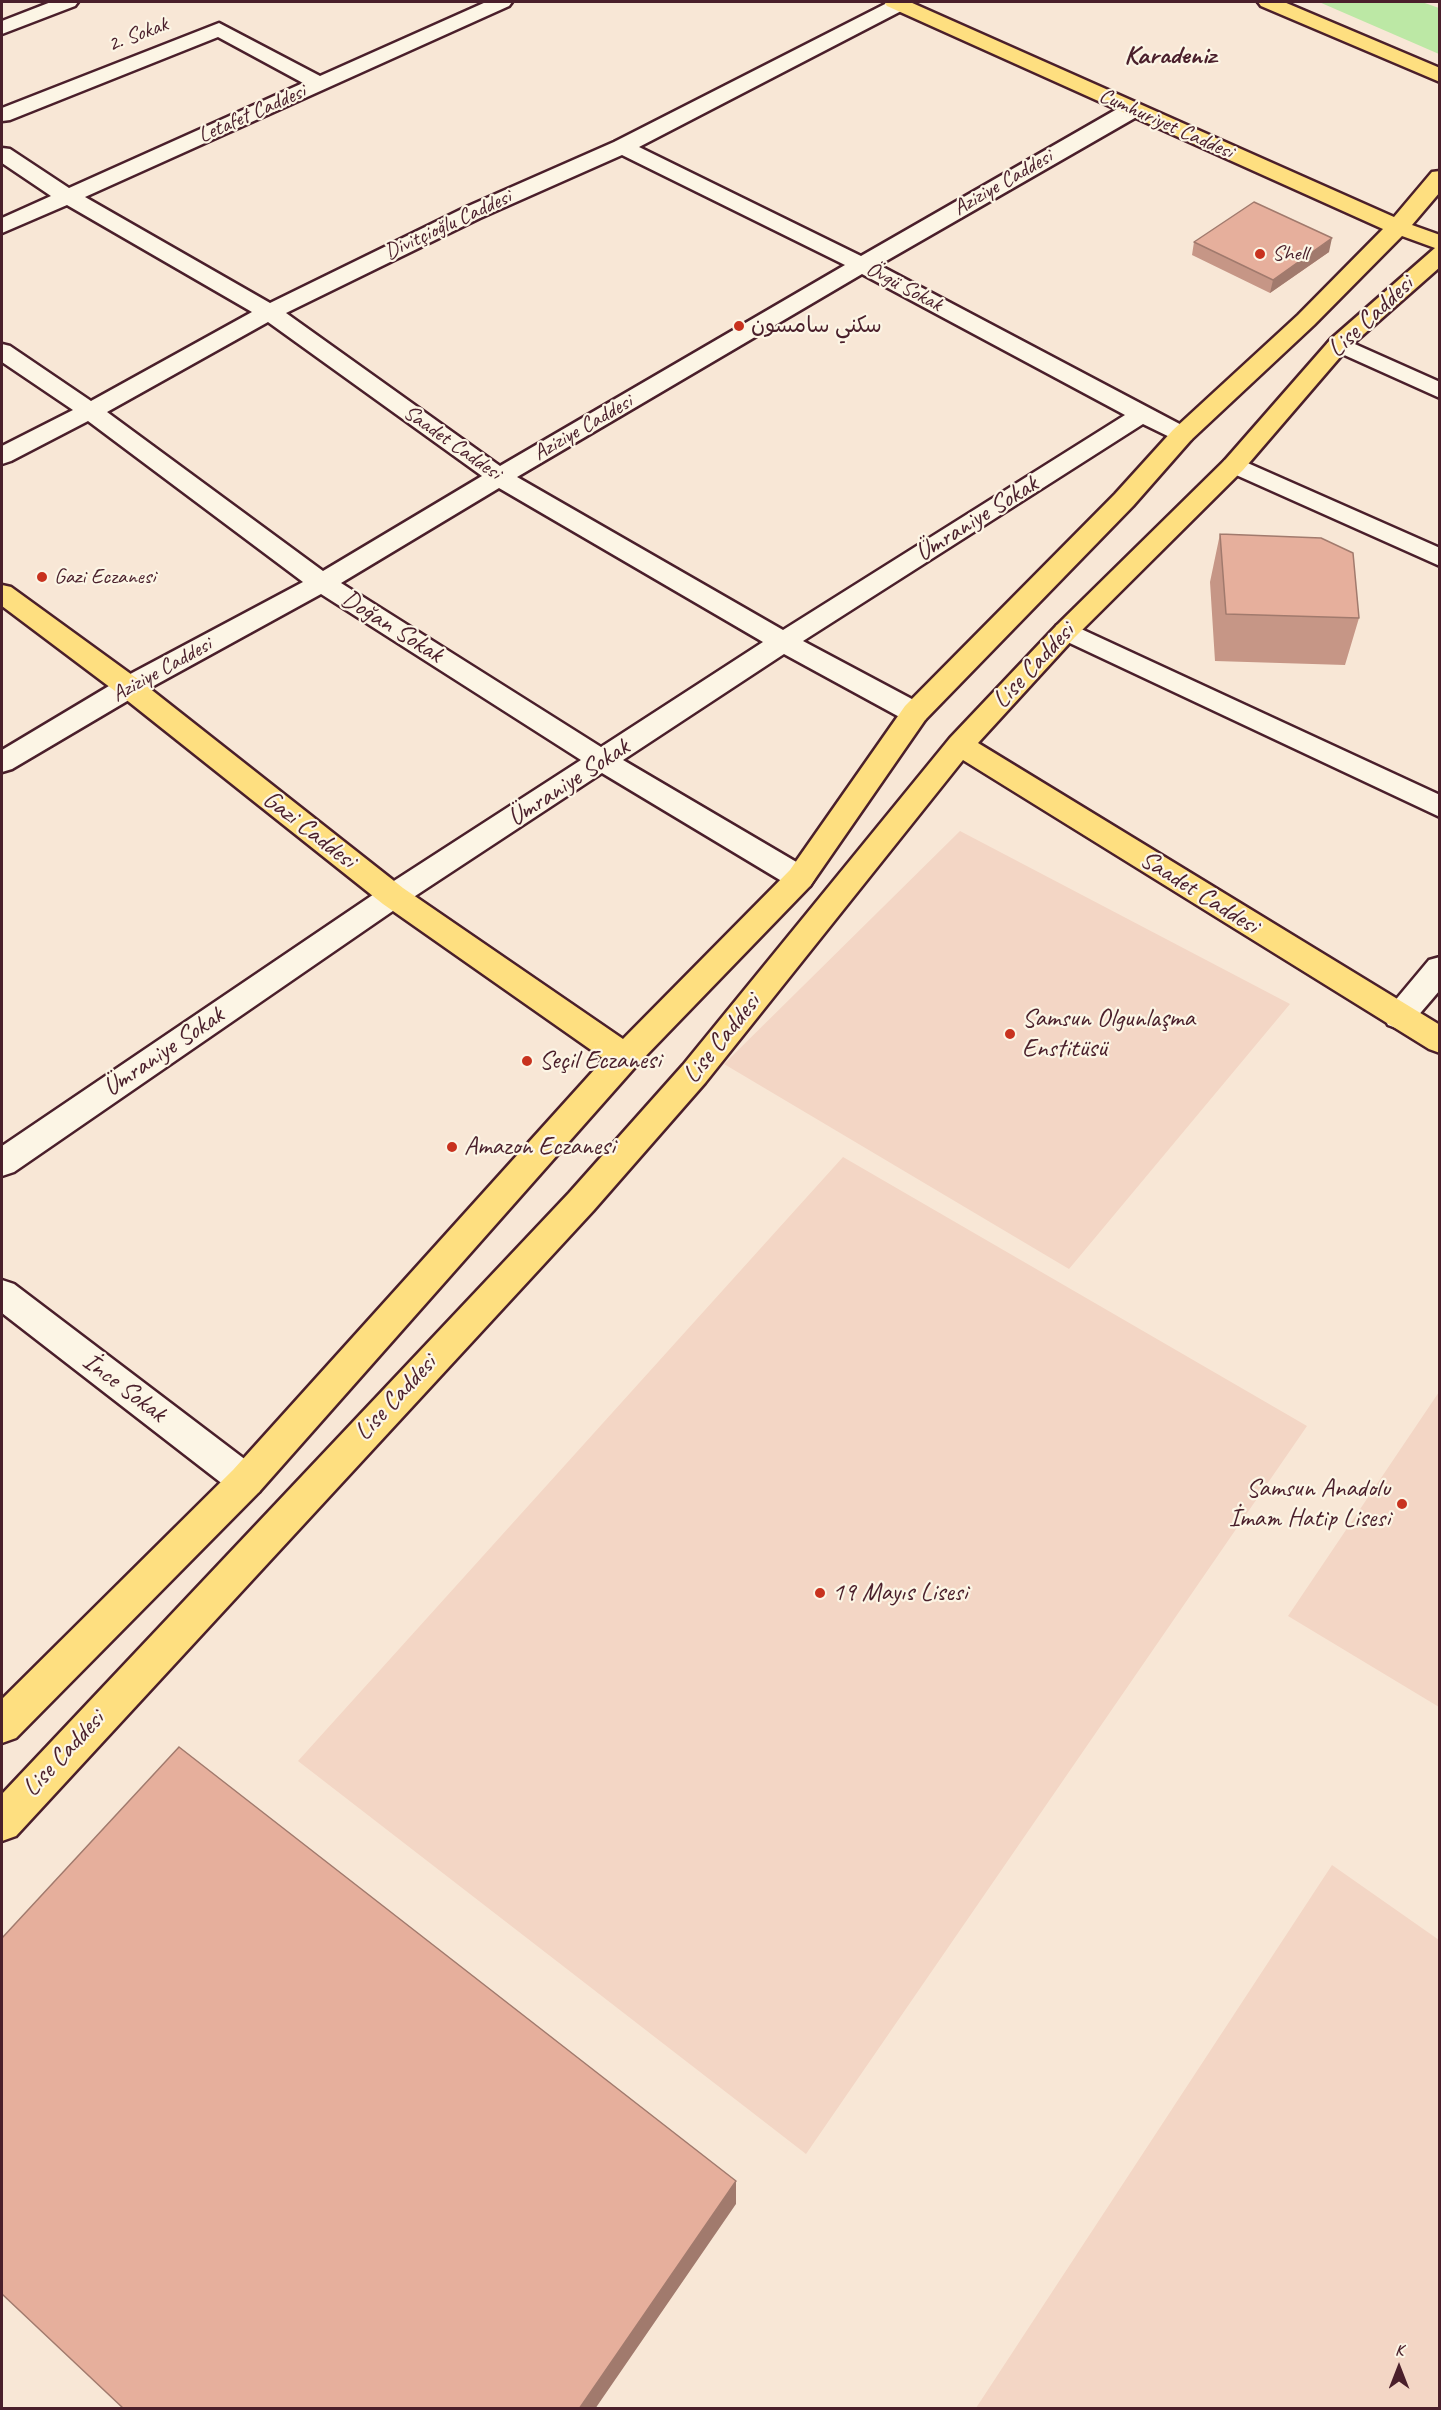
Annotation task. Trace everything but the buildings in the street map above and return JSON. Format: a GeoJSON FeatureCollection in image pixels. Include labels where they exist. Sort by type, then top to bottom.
{"type":"FeatureCollection","features":[{"type":"Feature","properties":{"kind":"main road"},"geometry":{"type":"LineString","coordinates":[[1268,2],[1440,76]]}},
{"type":"Feature","properties":{"kind":"main road","name":"Cumhuriyet Caddesi"},"geometry":{"type":"LineString","coordinates":[[897,3],[1132,110],[1398,227],[1440,243]]}},
{"type":"Feature","properties":{"kind":"main road","name":"Lise Caddesi"},"geometry":{"type":"LineString","coordinates":[[2,1725],[246,1481],[625,1057],[800,878],[915,713],[1124,500],[1182,435],[1306,320],[1398,227],[1440,177]]}},
{"type":"Feature","properties":{"kind":"main road","name":"Lise Caddesi"},"geometry":{"type":"LineString","coordinates":[[2,1822],[581,1202],[694,1074],[960,744],[1066,631],[1234,465],[1339,344],[1440,254]]}},
{"type":"Feature","properties":{"kind":"main road","name":"Gazi Caddesi"},"geometry":{"type":"LineString","coordinates":[[2,593],[129,687],[393,896],[625,1057]]}},
{"type":"Feature","properties":{"kind":"main road","name":"Saadet Caddesi"},"geometry":{"type":"LineString","coordinates":[[960,744],[1440,1041]]}},
{"type":"Feature","properties":{"kind":"street"},"geometry":{"type":"LineString","coordinates":[[2,28],[68,2]]}},
{"type":"Feature","properties":{"kind":"street","name":"Letafet Caddesi"},"geometry":{"type":"LineString","coordinates":[[2,226],[502,2]]}},
{"type":"Feature","properties":{"kind":"street","name":"Divitçioğlu Caddesi"},"geometry":{"type":"LineString","coordinates":[[2,456],[90,411],[269,312],[472,213],[622,147],[897,3]]}},
{"type":"Feature","properties":{"kind":"street","name":"2. Sokak"},"geometry":{"type":"LineString","coordinates":[[2,115],[219,29],[320,84]]}},
{"type":"Feature","properties":{"kind":"street","name":"Aziziye Caddesi"},"geometry":{"type":"LineString","coordinates":[[2,762],[129,687],[322,583],[862,265],[1132,110]]}},
{"type":"Feature","properties":{"kind":"street","name":"Övgü Sokak"},"geometry":{"type":"LineString","coordinates":[[622,147],[862,265],[1182,435]]}},
{"type":"Feature","properties":{"kind":"street","name":"Saadet Caddesi"},"geometry":{"type":"LineString","coordinates":[[2,154],[67,196],[269,312],[499,477],[783,642],[915,713]]}},
{"type":"Feature","properties":{"kind":"street"},"geometry":{"type":"LineString","coordinates":[[1339,344],[1440,391]]}},
{"type":"Feature","properties":{"kind":"street","name":"Doğan Sokak"},"geometry":{"type":"LineString","coordinates":[[2,351],[90,411],[322,583],[603,761],[800,878]]}},
{"type":"Feature","properties":{"kind":"street","name":"Ümraniye Sokak"},"geometry":{"type":"LineString","coordinates":[[2,1163],[393,896],[783,642],[1143,414]]}},
{"type":"Feature","properties":{"kind":"street"},"geometry":{"type":"LineString","coordinates":[[1234,465],[1440,558]]}},
{"type":"Feature","properties":{"kind":"street"},"geometry":{"type":"LineString","coordinates":[[1066,631],[1440,807]]}},
{"type":"Feature","properties":{"kind":"street"},"geometry":{"type":"LineString","coordinates":[[1399,1017],[1440,968]]}},
{"type":"Feature","properties":{"kind":"street","name":"İnce Sokak"},"geometry":{"type":"LineString","coordinates":[[2,1294],[246,1481]]}},
{"type":"Feature","properties":{"kind":"shaded area","name":"Samsun Olgunlaşma Enstitüsü"},"geometry":{"type":"Polygon","coordinates":[[[960,831],[1290,1004],[1069,1269],[724,1064],[960,831]]]}},
{"type":"Feature","properties":{"kind":"shaded area","name":"19 Mayıs Lisesi"},"geometry":{"type":"Polygon","coordinates":[[[843,1157],[1307,1426],[806,2154],[298,1761],[843,1157]]]}},
{"type":"Feature","properties":{"kind":"shaded area","name":"Samsun Anadolu İmam Hatip Lisesi"},"geometry":{"type":"Polygon","coordinates":[[[1439,1392],[1439,1707],[1288,1616],[1439,1392]]]}},
{"type":"Feature","properties":{"kind":"shaded area"},"geometry":{"type":"Polygon","coordinates":[[[1332,1865],[1439,1940],[1439,2408],[976,2408],[1332,1865]]]}},
{"type":"Feature","properties":{"kind":"green space"},"geometry":{"type":"Polygon","coordinates":[[[1319,2],[1422,2],[1439,8],[1439,54],[1319,2]]]}},
{"type":"Feature","properties":{"kind":"place","name":"Shell"},"geometry":{"type":"Point","coordinates":[1260,254]}},
{"type":"Feature","properties":{"kind":"place","name":"سكني سامسون"},"geometry":{"type":"Point","coordinates":[739,326]}},
{"type":"Feature","properties":{"kind":"place","name":"Gazi Eczanesi"},"geometry":{"type":"Point","coordinates":[42,577]}},
{"type":"Feature","properties":{"kind":"place","name":"Samsun Olgunlaşma Enstitüsü"},"geometry":{"type":"Point","coordinates":[1010,1034]}},
{"type":"Feature","properties":{"kind":"place","name":"Seçil Eczanesi"},"geometry":{"type":"Point","coordinates":[527,1061]}},
{"type":"Feature","properties":{"kind":"place","name":"Amazon Eczanesi"},"geometry":{"type":"Point","coordinates":[452,1147]}},
{"type":"Feature","properties":{"kind":"place","name":"Samsun Anadolu İmam Hatip Lisesi"},"geometry":{"type":"Point","coordinates":[1402,1504]}},
{"type":"Feature","properties":{"kind":"place","name":"19 Mayıs Lisesi"},"geometry":{"type":"Point","coordinates":[820,1593]}},
{"type":"Feature","properties":{"kind":"district","name":"Karadeniz"},"geometry":{"type":"Point","coordinates":[1170,56]}}]}
